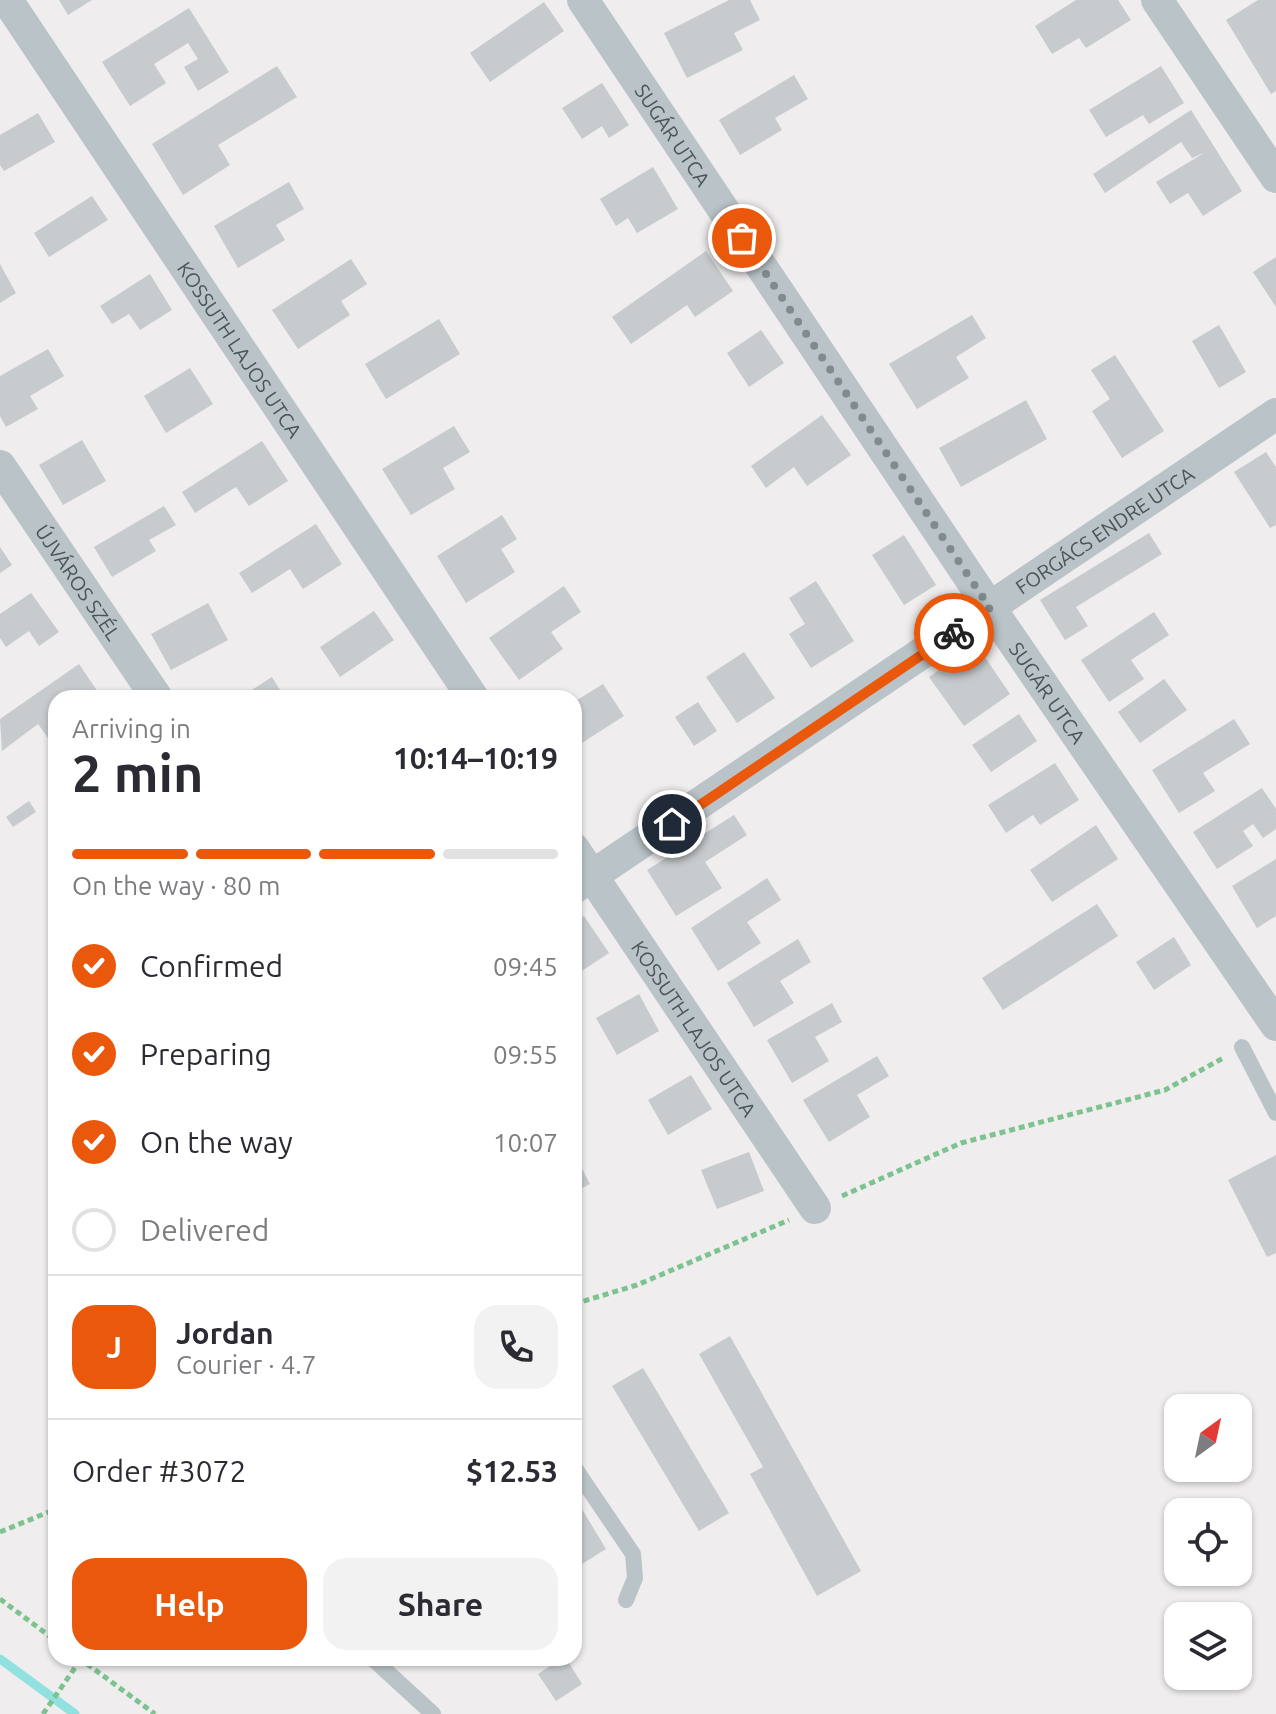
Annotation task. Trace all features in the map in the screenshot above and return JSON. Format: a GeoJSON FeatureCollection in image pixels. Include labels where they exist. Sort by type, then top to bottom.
{"type":"FeatureCollection","features":[{"type":"Feature","properties":{"kind":"street","name":"KOSSUTH LAJOS UTCA"},"geometry":{"type":"LineString","coordinates":[[7,0],[468,690]]}},
{"type":"Feature","properties":{"kind":"street","name":"SUGÁR UTCA"},"geometry":{"type":"LineString","coordinates":[[583,0],[990,608],[1276,1025]]}},
{"type":"Feature","properties":{"kind":"street"},"geometry":{"type":"LineString","coordinates":[[1157,0],[1276,177]]}},
{"type":"Feature","properties":{"kind":"street","name":"FORGÁCS ENDRE UTCA"},"geometry":{"type":"LineString","coordinates":[[583,883],[1276,414]]}},
{"type":"Feature","properties":{"kind":"street","name":"ÚJVÁROS SZÉL"},"geometry":{"type":"LineString","coordinates":[[0,466],[152,690]]}},
{"type":"Feature","properties":{"kind":"street","name":"KOSSUTH LAJOS UTCA"},"geometry":{"type":"LineString","coordinates":[[583,883],[815,1208]]}},
{"type":"Feature","properties":{"kind":"lane"},"geometry":{"type":"LineString","coordinates":[[1242,1047],[1276,1113]]}},
{"type":"Feature","properties":{"kind":"lane"},"geometry":{"type":"LineString","coordinates":[[582,1479],[633,1554],[635,1578],[626,1600]]}},
{"type":"Feature","properties":{"kind":"lane"},"geometry":{"type":"LineString","coordinates":[[381,1666],[433,1714]]}},
{"type":"Feature","properties":{"kind":"path"},"geometry":{"type":"LineString","coordinates":[[582,1302],[637,1285],[961,1143],[1165,1090],[1242,1047]]}},
{"type":"Feature","properties":{"kind":"path"},"geometry":{"type":"LineString","coordinates":[[0,1532],[48,1512]]}},
{"type":"Feature","properties":{"kind":"path"},"geometry":{"type":"LineString","coordinates":[[0,1599],[48,1635]]}},
{"type":"Feature","properties":{"kind":"path"},"geometry":{"type":"LineString","coordinates":[[43,1714],[75,1666]]}},
{"type":"Feature","properties":{"kind":"path"},"geometry":{"type":"LineString","coordinates":[[90,1666],[155,1714]]}},
{"type":"Feature","properties":{"kind":"building"},"geometry":{"type":"Polygon","coordinates":[[[59,0],[92,0],[68,15],[59,0]]]}},
{"type":"Feature","properties":{"kind":"building"},"geometry":{"type":"Polygon","coordinates":[[[729,0],[750,0],[760,20],[734,33],[743,50],[687,78],[664,33],[729,0]]]}},
{"type":"Feature","properties":{"kind":"building"},"geometry":{"type":"Polygon","coordinates":[[[1076,0],[1118,0],[1131,20],[1086,48],[1079,38],[1052,54],[1035,26],[1076,0]]]}},
{"type":"Feature","properties":{"kind":"building"},"geometry":{"type":"Polygon","coordinates":[[[1258,0],[1276,0],[1276,91],[1271,94],[1226,20],[1258,0]]]}},
{"type":"Feature","properties":{"kind":"building"},"geometry":{"type":"Polygon","coordinates":[[[544,2],[564,31],[490,82],[470,53],[544,2]]]}},
{"type":"Feature","properties":{"kind":"building"},"geometry":{"type":"Polygon","coordinates":[[[189,8],[229,72],[198,91],[184,67],[198,59],[188,43],[154,64],[166,83],[130,106],[102,62],[189,8]]]}},
{"type":"Feature","properties":{"kind":"building"},"geometry":{"type":"Polygon","coordinates":[[[277,66],[297,97],[218,145],[230,165],[183,195],[152,144],[277,66]]]}},
{"type":"Feature","properties":{"kind":"building"},"geometry":{"type":"Polygon","coordinates":[[[1161,66],[1184,103],[1149,124],[1143,115],[1106,137],[1089,110],[1161,66]]]}},
{"type":"Feature","properties":{"kind":"building"},"geometry":{"type":"Polygon","coordinates":[[[794,75],[808,99],[775,118],[782,130],[740,155],[719,120],[794,75]]]}},
{"type":"Feature","properties":{"kind":"building"},"geometry":{"type":"Polygon","coordinates":[[[602,83],[629,125],[609,138],[602,126],[582,139],[562,108],[602,83]]]}},
{"type":"Feature","properties":{"kind":"building"},"geometry":{"type":"Polygon","coordinates":[[[1191,110],[1242,191],[1203,216],[1188,193],[1170,204],[1156,182],[1204,153],[1192,158],[1181,142],[1105,193],[1093,174],[1191,110]]]}},
{"type":"Feature","properties":{"kind":"building"},"geometry":{"type":"Polygon","coordinates":[[[38,113],[55,142],[4,171],[0,165],[0,135],[38,113]]]}},
{"type":"Feature","properties":{"kind":"building"},"geometry":{"type":"Polygon","coordinates":[[[653,167],[678,209],[637,233],[628,218],[616,226],[600,199],[653,167]]]}},
{"type":"Feature","properties":{"kind":"building"},"geometry":{"type":"Polygon","coordinates":[[[289,182],[304,209],[276,225],[285,240],[238,268],[214,226],[289,182]]]}},
{"type":"Feature","properties":{"kind":"building"},"geometry":{"type":"Polygon","coordinates":[[[92,196],[108,220],[49,257],[34,233],[92,196]]]}},
{"type":"Feature","properties":{"kind":"building"},"geometry":{"type":"Polygon","coordinates":[[[706,251],[733,291],[695,317],[687,305],[631,344],[612,317],[706,251]]]}},
{"type":"Feature","properties":{"kind":"building"},"geometry":{"type":"Polygon","coordinates":[[[1276,257],[1276,307],[1253,272],[1276,257]]]}},
{"type":"Feature","properties":{"kind":"building"},"geometry":{"type":"Polygon","coordinates":[[[351,259],[367,284],[341,301],[350,315],[298,349],[272,310],[351,259]]]}},
{"type":"Feature","properties":{"kind":"building"},"geometry":{"type":"Polygon","coordinates":[[[0,264],[16,293],[0,303],[0,264]]]}},
{"type":"Feature","properties":{"kind":"building"},"geometry":{"type":"Polygon","coordinates":[[[150,274],[172,310],[140,330],[129,314],[112,324],[100,306],[150,274]]]}},
{"type":"Feature","properties":{"kind":"building"},"geometry":{"type":"Polygon","coordinates":[[[972,315],[986,338],[956,357],[969,378],[917,409],[889,364],[972,315]]]}},
{"type":"Feature","properties":{"kind":"building"},"geometry":{"type":"Polygon","coordinates":[[[439,319],[460,354],[386,399],[365,364],[439,319]]]}},
{"type":"Feature","properties":{"kind":"building"},"geometry":{"type":"Polygon","coordinates":[[[1219,325],[1246,372],[1219,388],[1192,341],[1219,325]]]}},
{"type":"Feature","properties":{"kind":"building"},"geometry":{"type":"Polygon","coordinates":[[[761,330],[784,363],[749,387],[727,353],[761,330]]]}},
{"type":"Feature","properties":{"kind":"building"},"geometry":{"type":"Polygon","coordinates":[[[48,349],[64,376],[30,396],[38,409],[6,427],[0,416],[0,376],[48,349]]]}},
{"type":"Feature","properties":{"kind":"building"},"geometry":{"type":"Polygon","coordinates":[[[1115,355],[1164,431],[1122,458],[1092,411],[1110,399],[1091,370],[1115,355]]]}},
{"type":"Feature","properties":{"kind":"building"},"geometry":{"type":"Polygon","coordinates":[[[190,368],[213,404],[166,433],[144,396],[190,368]]]}},
{"type":"Feature","properties":{"kind":"building"},"geometry":{"type":"Polygon","coordinates":[[[1026,400],[1047,439],[961,487],[939,448],[1026,400]]]}},
{"type":"Feature","properties":{"kind":"building"},"geometry":{"type":"Polygon","coordinates":[[[822,415],[851,455],[807,486],[794,467],[766,488],[751,466],[822,415]]]}},
{"type":"Feature","properties":{"kind":"building"},"geometry":{"type":"Polygon","coordinates":[[[454,426],[470,452],[443,468],[455,489],[411,515],[382,469],[454,426]]]}},
{"type":"Feature","properties":{"kind":"building"},"geometry":{"type":"Polygon","coordinates":[[[82,440],[106,481],[63,505],[39,465],[82,440]]]}},
{"type":"Feature","properties":{"kind":"building"},"geometry":{"type":"Polygon","coordinates":[[[262,441],[288,481],[249,506],[236,487],[195,513],[182,492],[262,441]]]}},
{"type":"Feature","properties":{"kind":"building"},"geometry":{"type":"Polygon","coordinates":[[[1266,452],[1276,467],[1276,525],[1270,528],[1234,472],[1266,452]]]}},
{"type":"Feature","properties":{"kind":"building"},"geometry":{"type":"Polygon","coordinates":[[[164,506],[176,525],[149,540],[156,551],[112,577],[94,547],[164,506]]]}},
{"type":"Feature","properties":{"kind":"building"},"geometry":{"type":"Polygon","coordinates":[[[502,515],[517,539],[501,549],[515,572],[466,603],[437,556],[502,515]]]}},
{"type":"Feature","properties":{"kind":"building"},"geometry":{"type":"Polygon","coordinates":[[[316,524],[342,564],[303,589],[290,569],[252,593],[239,573],[316,524]]]}},
{"type":"Feature","properties":{"kind":"building"},"geometry":{"type":"Polygon","coordinates":[[[1149,533],[1162,554],[1076,607],[1088,626],[1065,640],[1040,600],[1149,533]]]}},
{"type":"Feature","properties":{"kind":"building"},"geometry":{"type":"Polygon","coordinates":[[[904,535],[936,585],[904,605],[872,555],[904,535]]]}},
{"type":"Feature","properties":{"kind":"building"},"geometry":{"type":"Polygon","coordinates":[[[0,547],[12,565],[0,573],[0,547]]]}},
{"type":"Feature","properties":{"kind":"building"},"geometry":{"type":"Polygon","coordinates":[[[816,581],[854,641],[811,668],[789,634],[805,624],[789,598],[816,581]]]}},
{"type":"Feature","properties":{"kind":"building"},"geometry":{"type":"Polygon","coordinates":[[[564,586],[581,612],[551,632],[563,649],[519,680],[489,638],[564,586]]]}},
{"type":"Feature","properties":{"kind":"building"},"geometry":{"type":"Polygon","coordinates":[[[31,593],[59,632],[39,646],[29,631],[6,647],[0,638],[0,614],[31,593]]]}},
{"type":"Feature","properties":{"kind":"building"},"geometry":{"type":"Polygon","coordinates":[[[208,603],[228,640],[171,670],[151,634],[208,603]]]}},
{"type":"Feature","properties":{"kind":"building"},"geometry":{"type":"Polygon","coordinates":[[[374,611],[394,640],[340,677],[320,647],[374,611]]]}},
{"type":"Feature","properties":{"kind":"building"},"geometry":{"type":"Polygon","coordinates":[[[1154,612],[1169,635],[1131,660],[1144,679],[1109,702],[1081,660],[1154,612]]]}},
{"type":"Feature","properties":{"kind":"building"},"geometry":{"type":"Polygon","coordinates":[[[976,644],[1010,694],[964,726],[929,677],[976,644]]]}},
{"type":"Feature","properties":{"kind":"building"},"geometry":{"type":"Polygon","coordinates":[[[744,652],[775,698],[737,723],[706,677],[744,652]]]}},
{"type":"Feature","properties":{"kind":"building"},"geometry":{"type":"Polygon","coordinates":[[[79,664],[97,690],[48,690],[48,738],[38,724],[2,751],[0,719],[79,664]]]}},
{"type":"Feature","properties":{"kind":"building"},"geometry":{"type":"Polygon","coordinates":[[[272,677],[280,690],[252,690],[272,677]]]}},
{"type":"Feature","properties":{"kind":"building"},"geometry":{"type":"Polygon","coordinates":[[[1164,679],[1187,710],[1140,743],[1118,712],[1164,679]]]}},
{"type":"Feature","properties":{"kind":"building"},"geometry":{"type":"Polygon","coordinates":[[[603,684],[624,716],[582,743],[582,697],[603,684]]]}},
{"type":"Feature","properties":{"kind":"building"},"geometry":{"type":"Polygon","coordinates":[[[698,702],[717,731],[694,746],[675,717],[698,702]]]}},
{"type":"Feature","properties":{"kind":"building"},"geometry":{"type":"Polygon","coordinates":[[[1019,714],[1037,741],[991,772],[972,745],[1019,714]]]}},
{"type":"Feature","properties":{"kind":"building"},"geometry":{"type":"Polygon","coordinates":[[[1234,719],[1250,744],[1203,773],[1215,791],[1179,813],[1152,770],[1234,719]]]}},
{"type":"Feature","properties":{"kind":"building"},"geometry":{"type":"Polygon","coordinates":[[[1055,763],[1079,800],[1040,825],[1033,815],[1006,833],[988,805],[1055,763]]]}},
{"type":"Feature","properties":{"kind":"building"},"geometry":{"type":"Polygon","coordinates":[[[1262,788],[1276,809],[1276,829],[1263,838],[1253,824],[1243,831],[1253,846],[1217,869],[1193,832],[1262,788]]]}},
{"type":"Feature","properties":{"kind":"building"},"geometry":{"type":"Polygon","coordinates":[[[29,801],[36,812],[13,827],[6,817],[29,801]]]}},
{"type":"Feature","properties":{"kind":"building"},"geometry":{"type":"Polygon","coordinates":[[[734,815],[747,835],[705,862],[722,888],[676,916],[647,870],[734,815]]]}},
{"type":"Feature","properties":{"kind":"building"},"geometry":{"type":"Polygon","coordinates":[[[1096,825],[1118,859],[1052,902],[1030,870],[1096,825]]]}},
{"type":"Feature","properties":{"kind":"building"},"geometry":{"type":"Polygon","coordinates":[[[1276,859],[1276,916],[1257,928],[1232,886],[1276,859]]]}},
{"type":"Feature","properties":{"kind":"building"},"geometry":{"type":"Polygon","coordinates":[[[767,878],[781,900],[747,922],[761,943],[718,971],[691,928],[767,878]]]}},
{"type":"Feature","properties":{"kind":"building"},"geometry":{"type":"Polygon","coordinates":[[[1097,904],[1118,936],[1003,1010],[982,978],[1097,904]]]}},
{"type":"Feature","properties":{"kind":"building"},"geometry":{"type":"Polygon","coordinates":[[[582,917],[609,953],[582,971],[582,917]]]}},
{"type":"Feature","properties":{"kind":"building"},"geometry":{"type":"Polygon","coordinates":[[[1174,937],[1191,965],[1154,990],[1136,962],[1174,937]]]}},
{"type":"Feature","properties":{"kind":"building"},"geometry":{"type":"Polygon","coordinates":[[[798,939],[811,962],[780,981],[794,1003],[754,1027],[727,983],[798,939]]]}},
{"type":"Feature","properties":{"kind":"building"},"geometry":{"type":"Polygon","coordinates":[[[639,994],[659,1031],[617,1055],[596,1018],[639,994]]]}},
{"type":"Feature","properties":{"kind":"building"},"geometry":{"type":"Polygon","coordinates":[[[832,1003],[842,1022],[815,1037],[829,1061],[792,1083],[767,1040],[832,1003]]]}},
{"type":"Feature","properties":{"kind":"building"},"geometry":{"type":"Polygon","coordinates":[[[877,1056],[889,1076],[857,1095],[870,1117],[829,1142],[803,1100],[877,1056]]]}},
{"type":"Feature","properties":{"kind":"building"},"geometry":{"type":"Polygon","coordinates":[[[691,1075],[712,1109],[668,1135],[648,1100],[691,1075]]]}},
{"type":"Feature","properties":{"kind":"building"},"geometry":{"type":"Polygon","coordinates":[[[749,1152],[764,1191],[717,1209],[701,1170],[749,1152]]]}},
{"type":"Feature","properties":{"kind":"building"},"geometry":{"type":"Polygon","coordinates":[[[1276,1155],[1276,1253],[1267,1257],[1228,1180],[1276,1155]]]}},
{"type":"Feature","properties":{"kind":"building"},"geometry":{"type":"Polygon","coordinates":[[[582,1168],[590,1184],[582,1188],[582,1168]]]}},
{"type":"Feature","properties":{"kind":"building"},"geometry":{"type":"Polygon","coordinates":[[[730,1336],[861,1571],[817,1596],[750,1474],[763,1467],[699,1354],[730,1336]]]}},
{"type":"Feature","properties":{"kind":"building"},"geometry":{"type":"Polygon","coordinates":[[[643,1368],[729,1513],[699,1531],[612,1386],[643,1368]]]}},
{"type":"Feature","properties":{"kind":"building"},"geometry":{"type":"Polygon","coordinates":[[[582,1509],[606,1549],[582,1564],[582,1509]]]}},
{"type":"Feature","properties":{"kind":"building"},"geometry":{"type":"Polygon","coordinates":[[[550,1666],[571,1666],[582,1684],[556,1701],[538,1674],[550,1666]]]}},
{"type":"Feature","properties":{"kind":"waterway"},"geometry":{"type":"LineString","coordinates":[[0,1659],[75,1714]]}},
{"type":"Feature","properties":{"kind":"way so far"},"geometry":{"type":"LineString","coordinates":[[742,238],[990,608],[954,633]]}},
{"type":"Feature","properties":{"kind":"route"},"geometry":{"type":"LineString","coordinates":[[672,824],[954,633]]}}]}
